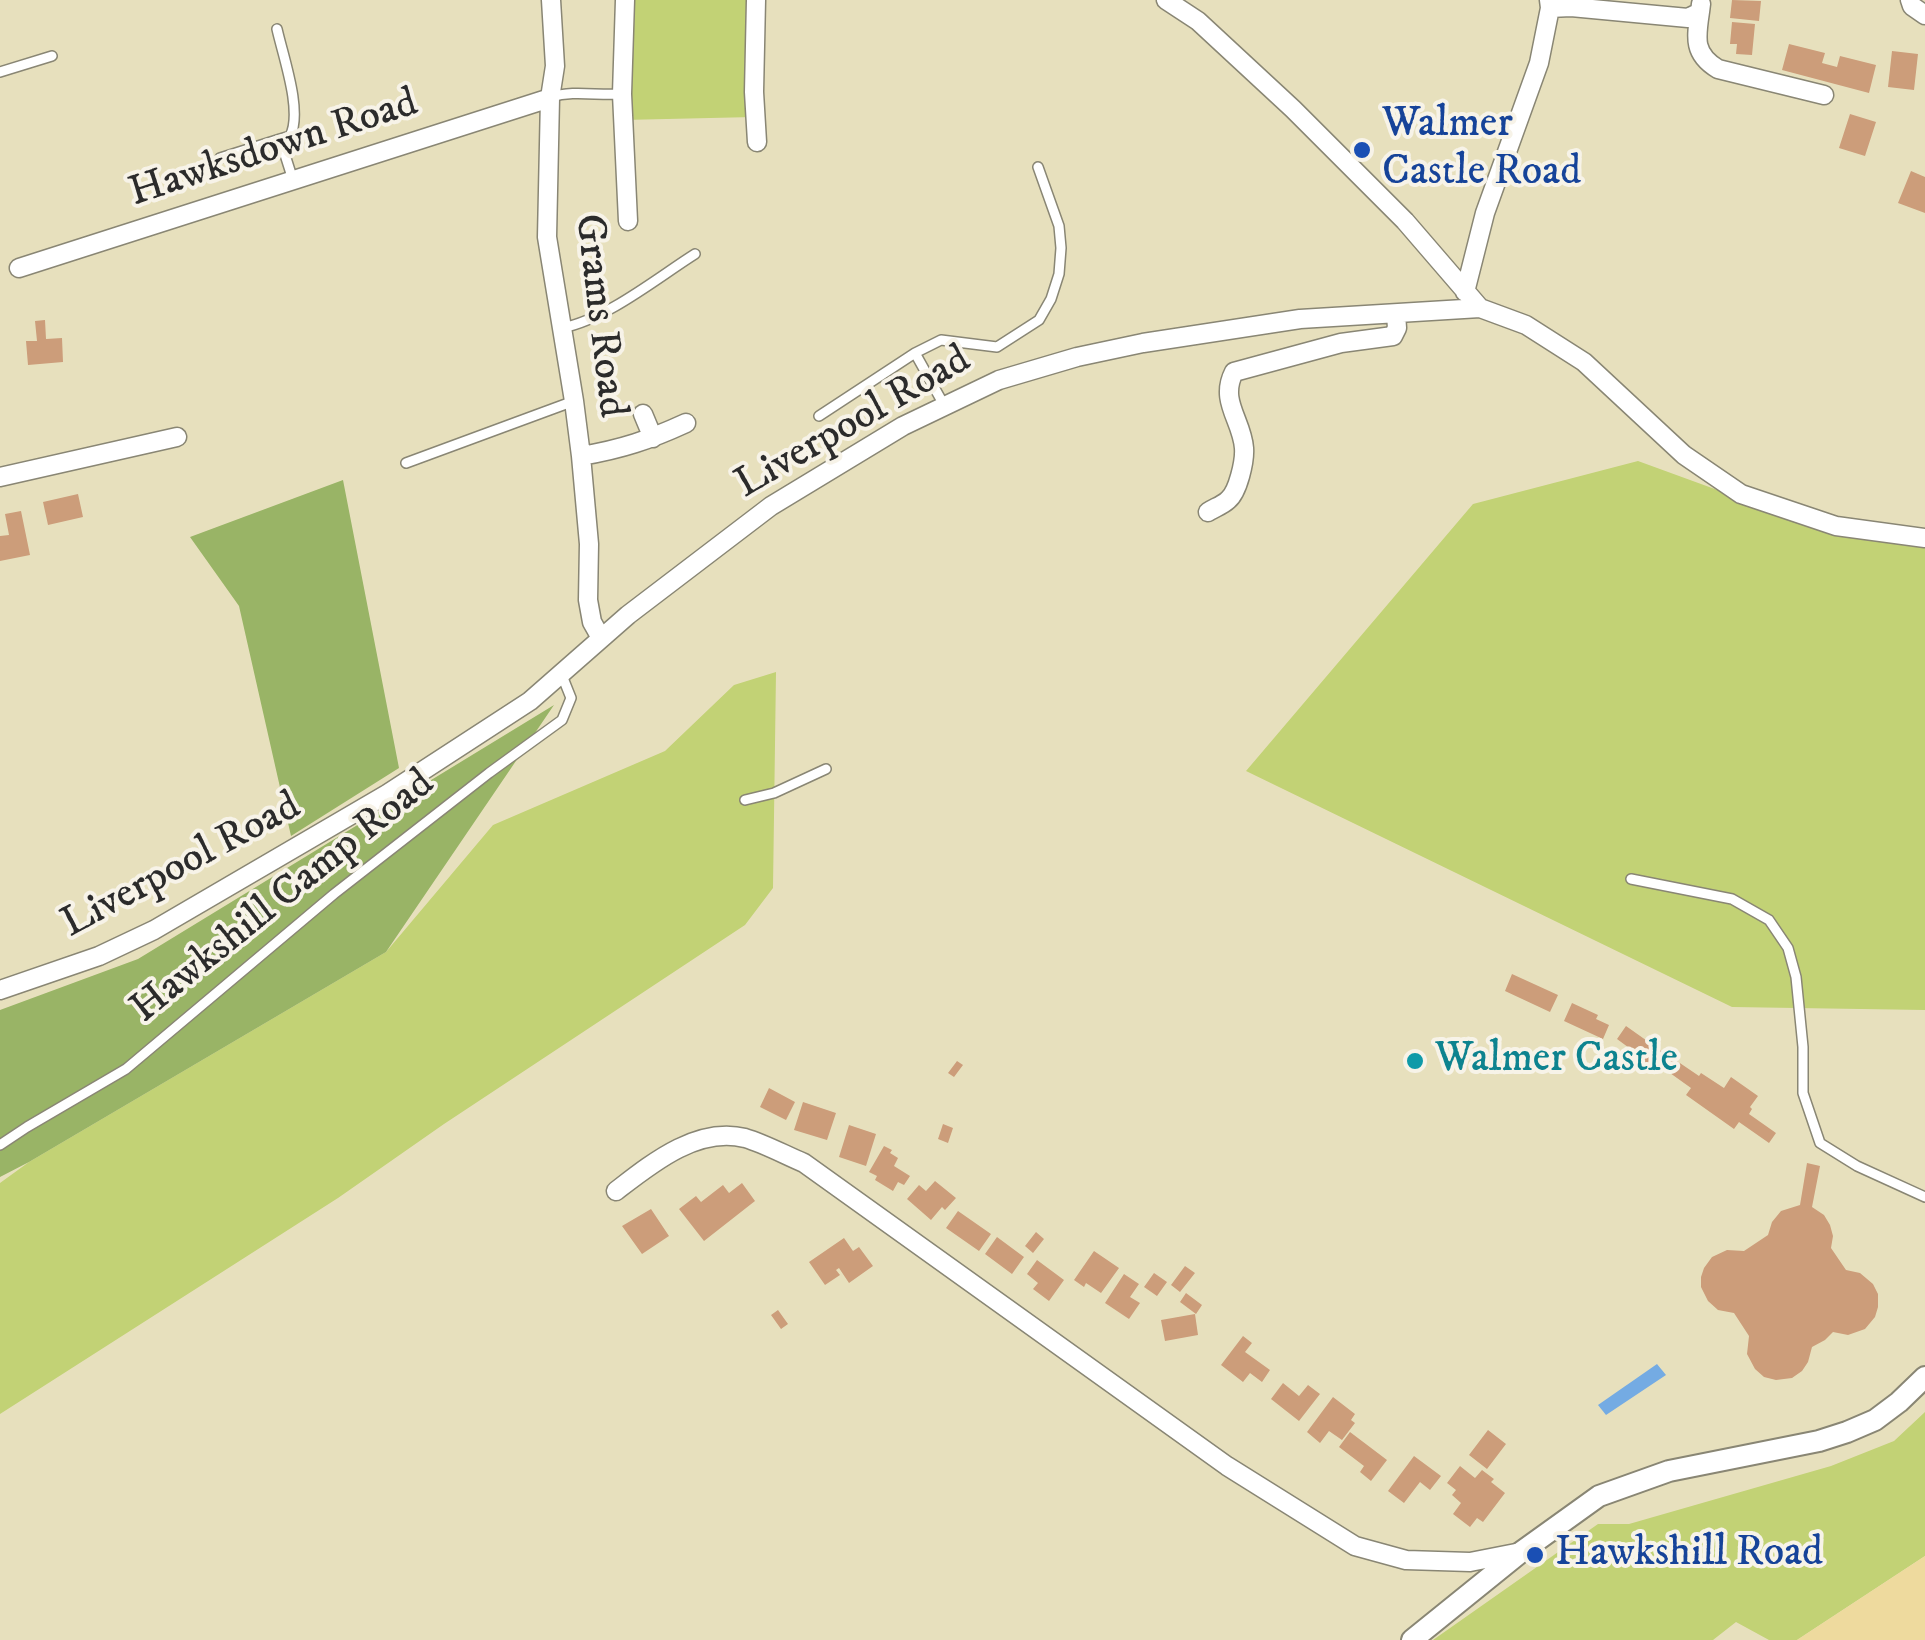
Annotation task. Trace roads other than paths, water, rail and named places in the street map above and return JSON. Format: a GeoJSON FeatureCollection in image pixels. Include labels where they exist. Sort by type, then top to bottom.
{"type":"FeatureCollection","features":[{"type":"Feature","properties":{"kind":"street","name":"Grams Road"},"geometry":{"type":"LineString","coordinates":[[551,0],[555,66],[550,98],[548,237],[581,456],[589,544],[588,600],[592,622],[601,638]]}},
{"type":"Feature","properties":{"kind":"street"},"geometry":{"type":"LineString","coordinates":[[625,0],[622,94],[628,221]]}},
{"type":"Feature","properties":{"kind":"street"},"geometry":{"type":"LineString","coordinates":[[756,0],[757,142]]}},
{"type":"Feature","properties":{"kind":"street"},"geometry":{"type":"LineString","coordinates":[[1166,0],[1198,21],[1294,109],[1405,221],[1480,308]]}},
{"type":"Feature","properties":{"kind":"street"},"geometry":{"type":"LineString","coordinates":[[1910,0],[1925,16]]}},
{"type":"Feature","properties":{"kind":"street"},"geometry":{"type":"LineString","coordinates":[[1465,292],[1485,213],[1539,62],[1550,4],[1688,18],[1700,6]]}},
{"type":"Feature","properties":{"kind":"street"},"geometry":{"type":"LineString","coordinates":[[1700,6],[1698,50],[1704,62],[1718,69],[1824,95]]}},
{"type":"Feature","properties":{"kind":"street","name":"Hawksdown Road"},"geometry":{"type":"LineString","coordinates":[[19,268],[550,98]]}},
{"type":"Feature","properties":{"kind":"street","name":"Liverpool Road"},"geometry":{"type":"LineString","coordinates":[[0,990],[99,956],[154,930],[388,794],[530,700],[601,638],[771,506],[903,426],[999,380],[1077,357],[1143,342],[1300,318],[1480,308],[1526,325],[1584,362],[1684,455],[1741,494],[1836,526],[1925,538]]}},
{"type":"Feature","properties":{"kind":"street"},"geometry":{"type":"LineString","coordinates":[[1208,512],[1232,498],[1239,481],[1244,448],[1228,384],[1234,372],[1341,343],[1393,336],[1396,314]]}},
{"type":"Feature","properties":{"kind":"street"},"geometry":{"type":"LineString","coordinates":[[643,414],[654,438]]}},
{"type":"Feature","properties":{"kind":"street"},"geometry":{"type":"LineString","coordinates":[[581,456],[621,449],[686,422]]}},
{"type":"Feature","properties":{"kind":"street"},"geometry":{"type":"LineString","coordinates":[[0,477],[177,437]]}},
{"type":"Feature","properties":{"kind":"street"},"geometry":{"type":"LineString","coordinates":[[616,1190],[654,1161],[690,1143],[723,1136],[744,1138],[804,1162],[1228,1466],[1354,1546],[1406,1560],[1470,1562],[1521,1552]]}},
{"type":"Feature","properties":{"kind":"street"},"geometry":{"type":"LineString","coordinates":[[1412,1640],[1598,1496],[1668,1471],[1847,1432],[1874,1420],[1925,1377]]}},
{"type":"Feature","properties":{"kind":"lane"},"geometry":{"type":"LineString","coordinates":[[220,158],[290,136],[295,126],[278,29]]}},
{"type":"Feature","properties":{"kind":"lane"},"geometry":{"type":"LineString","coordinates":[[0,72],[52,56]]}},
{"type":"Feature","properties":{"kind":"lane"},"geometry":{"type":"LineString","coordinates":[[550,98],[575,92],[590,96],[622,94]]}},
{"type":"Feature","properties":{"kind":"lane"},"geometry":{"type":"LineString","coordinates":[[280,139],[293,180]]}},
{"type":"Feature","properties":{"kind":"lane"},"geometry":{"type":"LineString","coordinates":[[819,416],[940,340],[997,347],[1039,320],[1059,274],[1060,248],[1059,226],[1038,168]]}},
{"type":"Feature","properties":{"kind":"lane"},"geometry":{"type":"LineString","coordinates":[[562,328],[607,310],[695,254]]}},
{"type":"Feature","properties":{"kind":"lane"},"geometry":{"type":"LineString","coordinates":[[915,353],[944,406]]}},
{"type":"Feature","properties":{"kind":"lane"},"geometry":{"type":"LineString","coordinates":[[406,463],[574,401]]}},
{"type":"Feature","properties":{"kind":"lane","name":"Hawkshill Camp Road"},"geometry":{"type":"LineString","coordinates":[[0,1145],[126,1069],[360,873],[562,720],[571,698],[561,673]]}},
{"type":"Feature","properties":{"kind":"lane"},"geometry":{"type":"LineString","coordinates":[[745,800],[774,793],[826,769]]}},
{"type":"Feature","properties":{"kind":"lane"},"geometry":{"type":"LineString","coordinates":[[1631,878],[1732,898],[1769,920],[1788,948],[1796,977],[1804,1093],[1820,1143],[1857,1166],[1925,1197]]}},
{"type":"Feature","properties":{"kind":"water"},"geometry":{"type":"Polygon","coordinates":[[[1657,1364],[1666,1375],[1606,1415],[1598,1405],[1657,1364]]]}},
{"type":"Feature","properties":{"kind":"place","name":"Walmer Castle Road"},"geometry":{"type":"Point","coordinates":[1362,150]}},
{"type":"Feature","properties":{"kind":"place","name":"Walmer Castle"},"geometry":{"type":"Point","coordinates":[1415,1061]}},
{"type":"Feature","properties":{"kind":"place","name":"Hawkshill Road"},"geometry":{"type":"Point","coordinates":[1535,1555]}}]}
